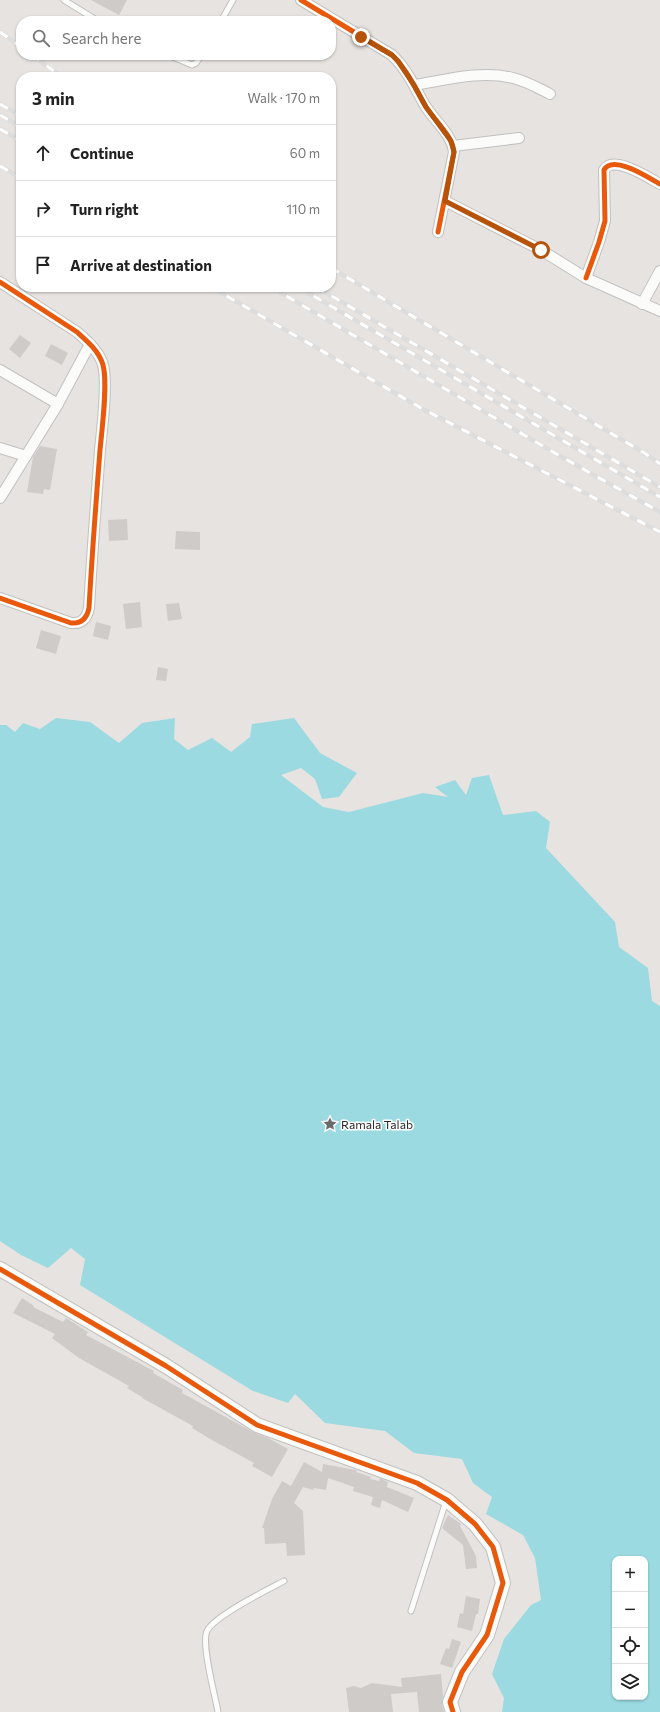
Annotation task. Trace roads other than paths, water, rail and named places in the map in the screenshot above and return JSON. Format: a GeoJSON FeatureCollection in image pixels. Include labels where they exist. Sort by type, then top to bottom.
{"type":"FeatureCollection","features":[{"type":"Feature","properties":{"kind":"street"},"geometry":{"type":"LineString","coordinates":[[301,0],[327,16]]}},
{"type":"Feature","properties":{"kind":"street"},"geometry":{"type":"LineString","coordinates":[[336,21],[392,55],[403,67],[426,107],[453,146],[454,152],[438,232]]}},
{"type":"Feature","properties":{"kind":"street"},"geometry":{"type":"LineString","coordinates":[[414,85],[473,76],[499,76],[523,81],[550,94]]}},
{"type":"Feature","properties":{"kind":"street"},"geometry":{"type":"LineString","coordinates":[[453,146],[518,138]]}},
{"type":"Feature","properties":{"kind":"street"},"geometry":{"type":"LineString","coordinates":[[586,278],[605,221],[604,170],[606,166],[615,164],[633,170],[660,184]]}},
{"type":"Feature","properties":{"kind":"street"},"geometry":{"type":"LineString","coordinates":[[445,201],[541,250],[586,278],[660,311]]}},
{"type":"Feature","properties":{"kind":"street"},"geometry":{"type":"LineString","coordinates":[[642,304],[660,272]]}},
{"type":"Feature","properties":{"kind":"street"},"geometry":{"type":"LineString","coordinates":[[0,282],[77,332],[90,344],[99,356],[103,366],[104,378],[103,419],[92,544],[88,614],[83,620],[77,623],[70,623],[0,598]]}},
{"type":"Feature","properties":{"kind":"street"},"geometry":{"type":"LineString","coordinates":[[0,498],[58,404],[90,344]]}},
{"type":"Feature","properties":{"kind":"street"},"geometry":{"type":"LineString","coordinates":[[0,370],[58,404]]}},
{"type":"Feature","properties":{"kind":"street"},"geometry":{"type":"LineString","coordinates":[[0,448],[26,456]]}},
{"type":"Feature","properties":{"kind":"street"},"geometry":{"type":"LineString","coordinates":[[0,1269],[166,1366],[257,1425],[417,1483],[446,1500],[475,1524],[493,1547],[502,1583],[487,1635],[462,1672],[450,1702],[453,1712]]}},
{"type":"Feature","properties":{"kind":"lane"},"geometry":{"type":"LineString","coordinates":[[64,0],[90,16]]}},
{"type":"Feature","properties":{"kind":"lane"},"geometry":{"type":"LineString","coordinates":[[224,16],[233,0]]}},
{"type":"Feature","properties":{"kind":"lane"},"geometry":{"type":"LineString","coordinates":[[180,60],[192,65],[196,64],[199,60]]}},
{"type":"Feature","properties":{"kind":"lane"},"geometry":{"type":"LineString","coordinates":[[411,1611],[446,1500]]}},
{"type":"Feature","properties":{"kind":"lane"},"geometry":{"type":"LineString","coordinates":[[218,1712],[205,1646],[207,1631],[218,1619],[284,1581]]}},
{"type":"Feature","properties":{"kind":"water","name":"Ramala Talab"},"geometry":{"type":"Polygon","coordinates":[[[56,718],[90,722],[119,743],[142,723],[175,718],[174,739],[188,750],[212,738],[231,752],[250,737],[252,724],[294,718],[320,753],[357,773],[339,797],[322,799],[315,779],[301,768],[281,775],[323,807],[349,812],[423,793],[448,797],[435,787],[455,780],[466,795],[472,778],[489,775],[503,815],[536,811],[550,822],[546,848],[615,922],[619,947],[648,968],[652,1001],[660,1006],[660,1712],[502,1712],[504,1698],[492,1674],[504,1639],[531,1605],[541,1600],[535,1558],[523,1535],[486,1514],[492,1497],[473,1483],[462,1459],[414,1453],[385,1431],[325,1423],[295,1394],[288,1403],[253,1391],[80,1285],[85,1259],[71,1248],[48,1268],[21,1255],[0,1241],[0,725],[6,725],[15,732],[23,723],[40,729],[56,718]]]}},
{"type":"Feature","properties":{"kind":"railway"},"geometry":{"type":"LineString","coordinates":[[0,32],[16,43]]}},
{"type":"Feature","properties":{"kind":"railway"},"geometry":{"type":"LineString","coordinates":[[39,60],[55,72]]}},
{"type":"Feature","properties":{"kind":"railway"},"geometry":{"type":"LineString","coordinates":[[0,104],[16,113]]}},
{"type":"Feature","properties":{"kind":"railway"},"geometry":{"type":"LineString","coordinates":[[0,115],[16,124]]}},
{"type":"Feature","properties":{"kind":"railway"},"geometry":{"type":"LineString","coordinates":[[0,129],[16,138]]}},
{"type":"Feature","properties":{"kind":"railway"},"geometry":{"type":"LineString","coordinates":[[0,166],[16,175]]}},
{"type":"Feature","properties":{"kind":"railway"},"geometry":{"type":"LineString","coordinates":[[336,271],[646,454],[660,464]]}},
{"type":"Feature","properties":{"kind":"railway"},"geometry":{"type":"LineString","coordinates":[[220,292],[421,408],[660,532]]}},
{"type":"Feature","properties":{"kind":"railway"},"geometry":{"type":"LineString","coordinates":[[280,292],[560,456],[660,512]]}},
{"type":"Feature","properties":{"kind":"railway"},"geometry":{"type":"LineString","coordinates":[[307,292],[660,497]]}},
{"type":"Feature","properties":{"kind":"railway"},"geometry":{"type":"LineString","coordinates":[[325,292],[660,487]]}},
{"type":"Feature","properties":{"kind":"place","name":"Ramala Talab"},"geometry":{"type":"Point","coordinates":[330,1124]}}]}
